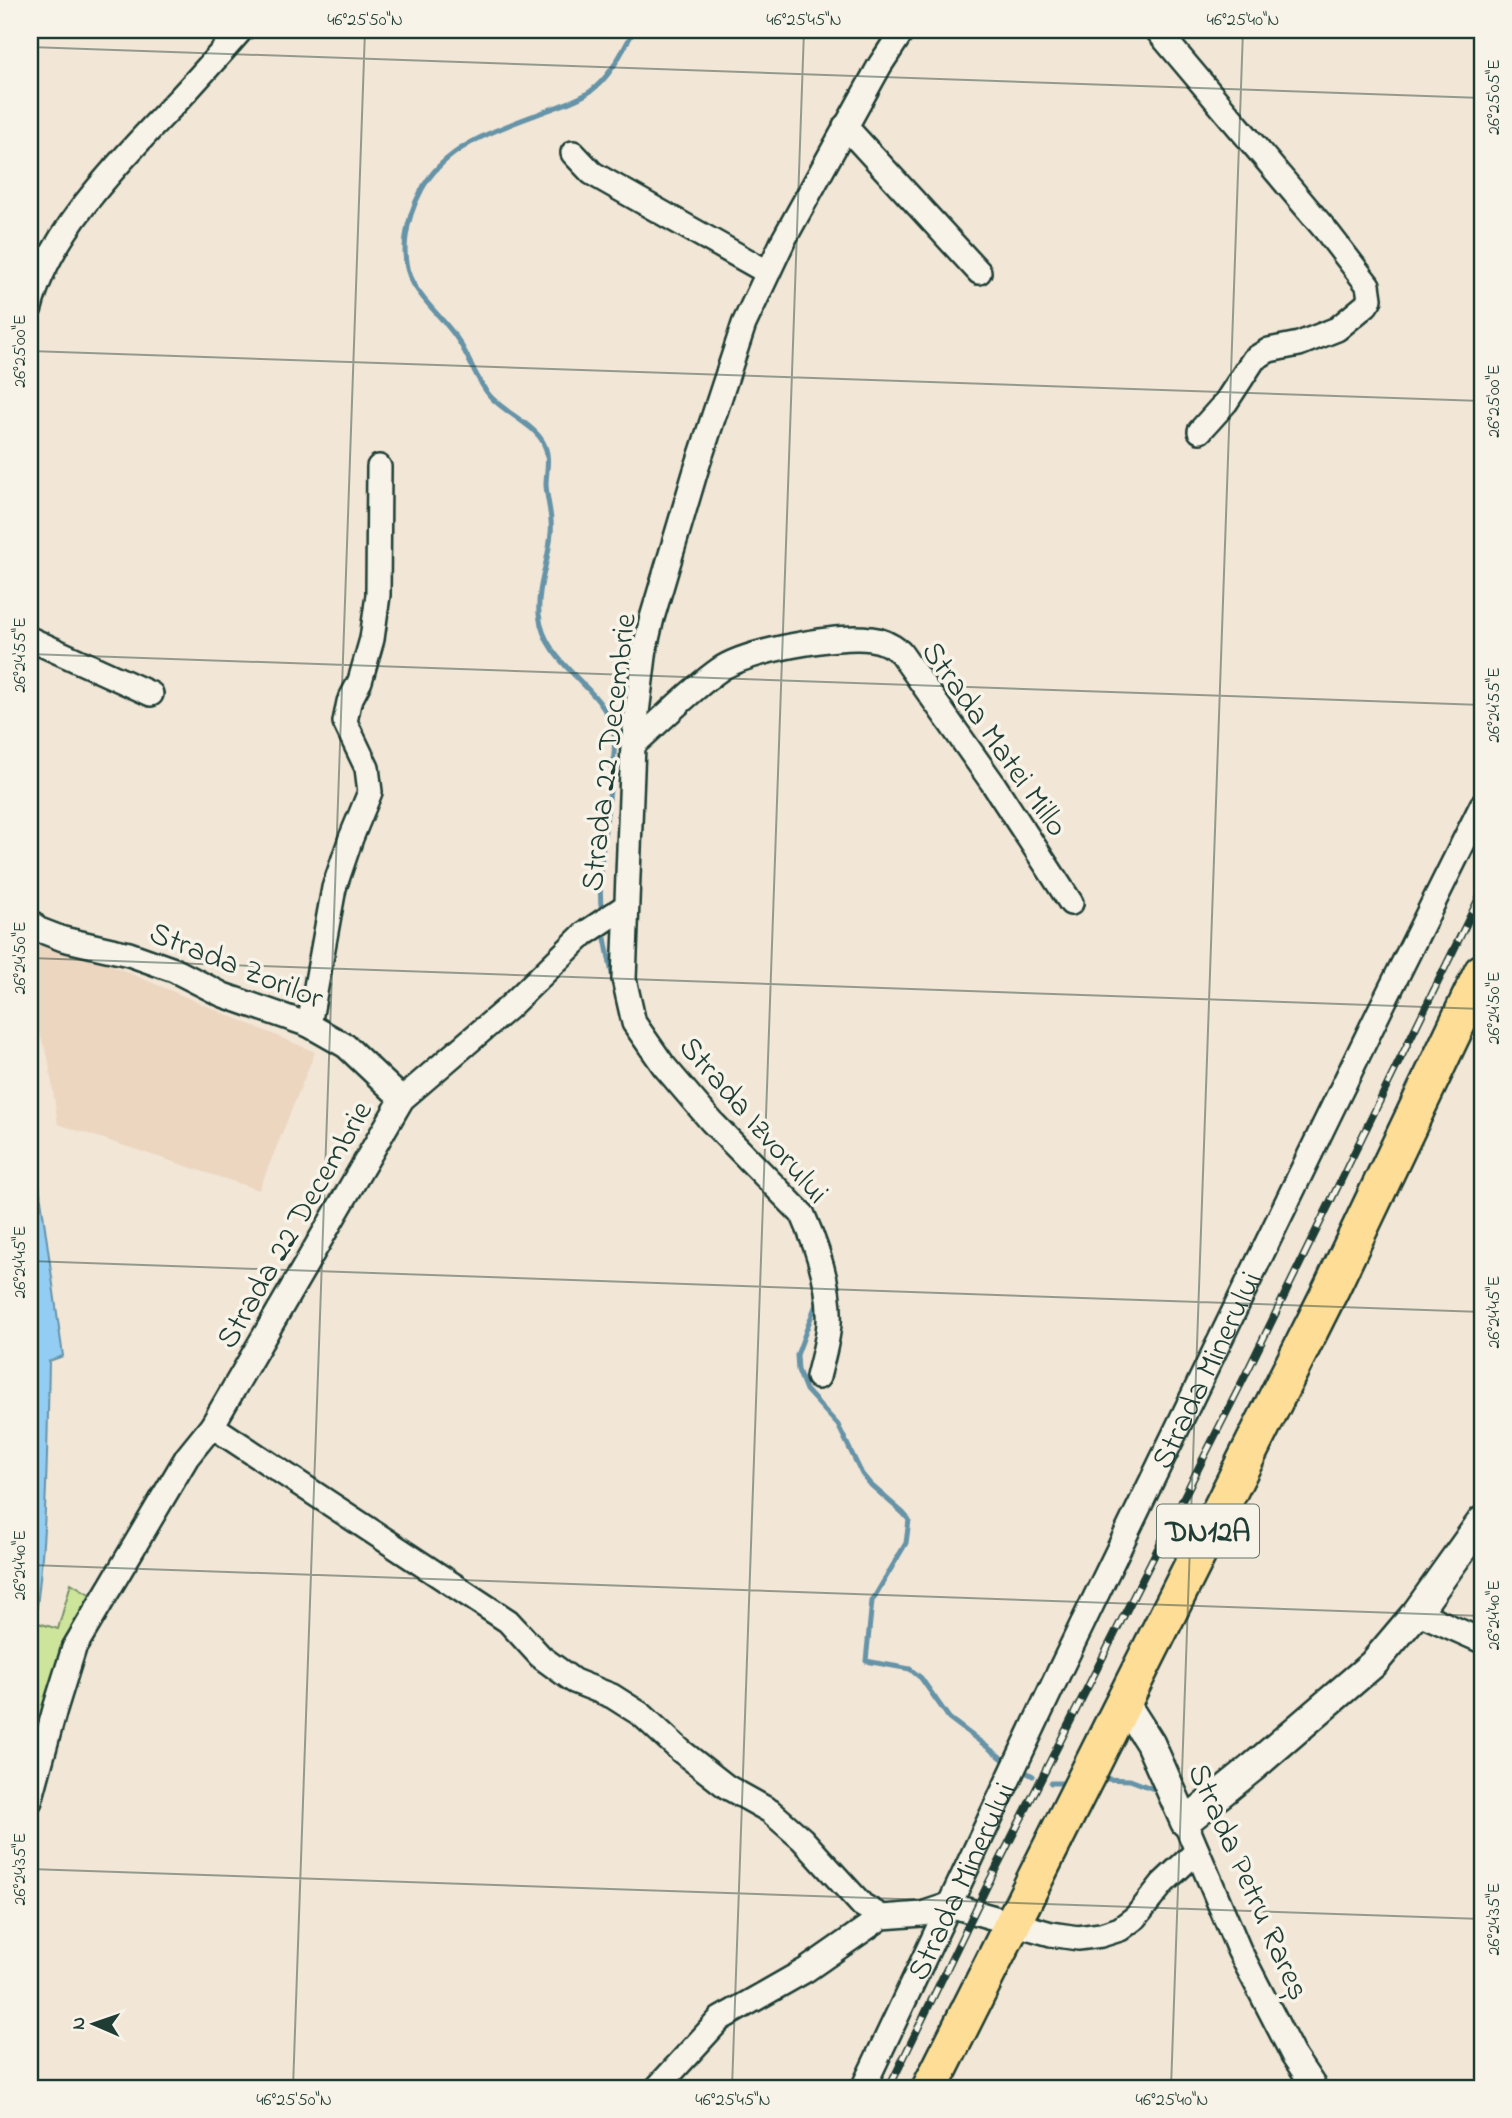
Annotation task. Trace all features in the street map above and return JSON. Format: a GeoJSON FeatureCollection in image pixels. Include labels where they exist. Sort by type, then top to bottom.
{"type":"FeatureCollection","features":[{"type":"Feature","properties":{"kind":"main road","name":"Strada Minerului"},"geometry":{"type":"LineString","coordinates":[[930,2088],[1332,1287],[1482,972]]}},
{"type":"Feature","properties":{"kind":"street"},"geometry":{"type":"LineString","coordinates":[[30,307],[33,294],[53,251],[93,195],[241,30]]}},
{"type":"Feature","properties":{"kind":"street","name":"Strada 22 Decembrie"},"geometry":{"type":"LineString","coordinates":[[30,1801],[74,1648],[181,1467],[212,1426],[402,1099],[508,1008],[584,934],[610,916],[645,648],[662,581],[732,358],[767,272],[845,126],[903,30]]}},
{"type":"Feature","properties":{"kind":"street"},"geometry":{"type":"LineString","coordinates":[[1157,30],[1328,233],[1371,292],[1366,305],[1337,329],[1299,344],[1269,350],[1254,359],[1226,402],[1200,431]]}},
{"type":"Feature","properties":{"kind":"street"},"geometry":{"type":"LineString","coordinates":[[845,126],[979,272]]}},
{"type":"Feature","properties":{"kind":"street"},"geometry":{"type":"LineString","coordinates":[[573,153],[592,173],[767,272]]}},
{"type":"Feature","properties":{"kind":"street"},"geometry":{"type":"LineString","coordinates":[[309,1026],[334,888],[370,792],[367,768],[345,722],[349,702],[360,681],[372,639],[378,595],[379,467]]}},
{"type":"Feature","properties":{"kind":"street","name":"Strada Matei Millo"},"geometry":{"type":"LineString","coordinates":[[633,745],[718,670],[737,659],[786,647],[855,638],[873,639],[889,644],[900,652],[992,782],[1071,903]]}},
{"type":"Feature","properties":{"kind":"street"},"geometry":{"type":"LineString","coordinates":[[30,639],[151,694]]}},
{"type":"Feature","properties":{"kind":"street","name":"Strada Minerului"},"geometry":{"type":"LineString","coordinates":[[863,2088],[1363,1046],[1482,805]]}},
{"type":"Feature","properties":{"kind":"street","name":"Strada Izvorului"},"geometry":{"type":"LineString","coordinates":[[610,916],[634,1023],[664,1066],[711,1121],[803,1215],[826,1286],[829,1322],[818,1377]]}},
{"type":"Feature","properties":{"kind":"street","name":"Strada Zorilor"},"geometry":{"type":"LineString","coordinates":[[30,921],[37,929],[63,939],[129,954],[174,970],[223,995],[309,1026],[346,1045],[402,1099]]}},
{"type":"Feature","properties":{"kind":"street"},"geometry":{"type":"LineString","coordinates":[[212,1426],[508,1621],[541,1657],[574,1681],[612,1696],[642,1715],[681,1751],[727,1787],[770,1811],[802,1839],[862,1905],[882,1917]]}},
{"type":"Feature","properties":{"kind":"street"},"geometry":{"type":"LineString","coordinates":[[1185,1822],[1373,1664],[1417,1612],[1482,1521]]}},
{"type":"Feature","properties":{"kind":"street"},"geometry":{"type":"LineString","coordinates":[[1417,1612],[1482,1641]]}},
{"type":"Feature","properties":{"kind":"street","name":"Strada Petru Rareș"},"geometry":{"type":"LineString","coordinates":[[1124,1702],[1150,1743],[1239,1950],[1293,2054],[1315,2088]]}},
{"type":"Feature","properties":{"kind":"street"},"geometry":{"type":"LineString","coordinates":[[657,2088],[720,2019],[806,1970],[882,1917],[922,1914],[949,1905],[1051,1934],[1078,1938],[1120,1929],[1136,1917],[1154,1892],[1197,1851]]}},
{"type":"Feature","properties":{"kind":"shaded area"},"geometry":{"type":"Polygon","coordinates":[[[33,932],[315,1052],[259,1190],[58,1124],[48,1057],[30,1007],[30,943],[33,932]]]}},
{"type":"Feature","properties":{"kind":"green space"},"geometry":{"type":"Polygon","coordinates":[[[71,1583],[109,1606],[81,1656],[30,1829],[30,1653],[35,1622],[58,1629],[71,1583]]]}},
{"type":"Feature","properties":{"kind":"water"},"geometry":{"type":"Polygon","coordinates":[[[30,1121],[63,1356],[49,1361],[43,1544],[30,1653],[30,1121]]]}},
{"type":"Feature","properties":{"kind":"waterway"},"geometry":{"type":"LineString","coordinates":[[602,915],[601,865],[614,760],[613,732],[605,711],[596,698],[561,661],[543,632],[539,604],[551,527],[545,448],[533,430],[496,402],[485,390],[458,340],[414,285],[406,263],[405,250],[408,225],[416,201],[431,175],[444,161],[475,140],[580,98],[591,91],[610,71],[634,30]]}},
{"type":"Feature","properties":{"kind":"waterway"},"geometry":{"type":"LineString","coordinates":[[603,928],[614,984]]}},
{"type":"Feature","properties":{"kind":"waterway"},"geometry":{"type":"LineString","coordinates":[[643,1055],[657,1075]]}},
{"type":"Feature","properties":{"kind":"waterway"},"geometry":{"type":"LineString","coordinates":[[816,1287],[816,1304],[797,1355],[798,1370],[806,1390],[838,1425],[862,1474],[909,1520],[906,1543],[872,1601],[866,1661],[910,1669],[921,1678],[949,1718],[1003,1759]]}},
{"type":"Feature","properties":{"kind":"waterway"},"geometry":{"type":"LineString","coordinates":[[1020,1769],[1033,1776]]}},
{"type":"Feature","properties":{"kind":"waterway"},"geometry":{"type":"LineString","coordinates":[[1104,1779],[1130,1780],[1159,1791]]}},
{"type":"Feature","properties":{"kind":"waterway"},"geometry":{"type":"LineString","coordinates":[[1051,1783],[1066,1783]]}},
{"type":"Feature","properties":{"kind":"railway"},"geometry":{"type":"LineString","coordinates":[[889,2088],[986,1888],[1243,1380],[1482,892]]}}]}
